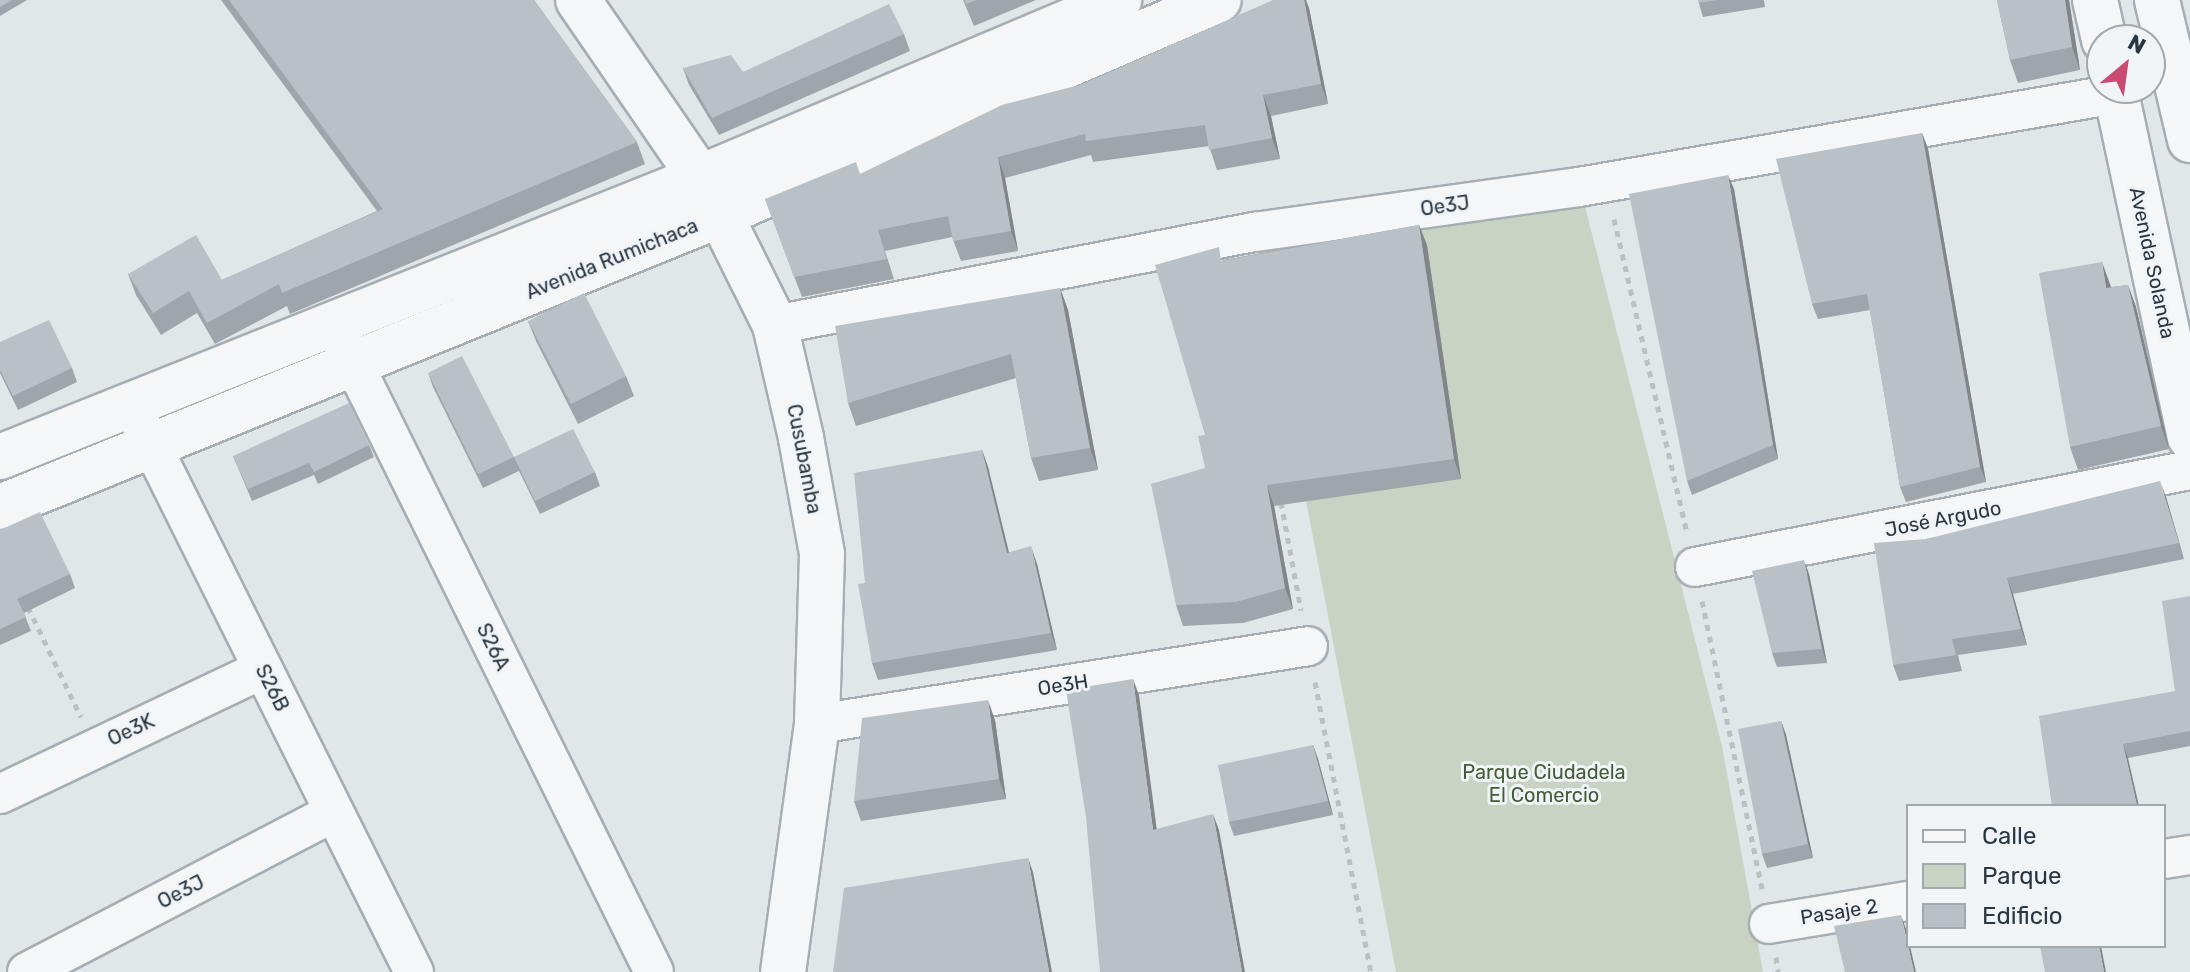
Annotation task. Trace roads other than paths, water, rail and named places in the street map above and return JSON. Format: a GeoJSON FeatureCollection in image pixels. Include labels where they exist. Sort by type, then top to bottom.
{"type":"FeatureCollection","features":[{"type":"Feature","properties":{"kind":"street","name":"Cusubamba"},"geometry":{"type":"LineString","coordinates":[[578,0],[701,177],[775,325],[822,554],[817,724],[783,972]]}},
{"type":"Feature","properties":{"kind":"street"},"geometry":{"type":"LineString","coordinates":[[0,457],[701,177],[1119,0]]}},
{"type":"Feature","properties":{"kind":"street","name":"Avenida Rumichaca"},"geometry":{"type":"LineString","coordinates":[[0,507],[720,215],[1219,0]]}},
{"type":"Feature","properties":{"kind":"street"},"geometry":{"type":"LineString","coordinates":[[2095,0],[2100,24]]}},
{"type":"Feature","properties":{"kind":"street"},"geometry":{"type":"LineString","coordinates":[[2157,0],[2190,140]]}},
{"type":"Feature","properties":{"kind":"street","name":"Oe3J"},"geometry":{"type":"LineString","coordinates":[[775,325],[1255,232],[1605,182],[2086,96]]}},
{"type":"Feature","properties":{"kind":"street","name":"Avenida Solanda"},"geometry":{"type":"LineString","coordinates":[[2119,104],[2190,437]]}},
{"type":"Feature","properties":{"kind":"street","name":"S26A"},"geometry":{"type":"LineString","coordinates":[[334,322],[352,365],[654,972]]}},
{"type":"Feature","properties":{"kind":"street","name":"S26B"},"geometry":{"type":"LineString","coordinates":[[131,404],[147,446],[334,812],[402,968]]}},
{"type":"Feature","properties":{"kind":"street","name":"José Argudo"},"geometry":{"type":"LineString","coordinates":[[1695,567],[2190,470]]}},
{"type":"Feature","properties":{"kind":"street","name":"Oe3H"},"geometry":{"type":"LineString","coordinates":[[817,724],[1308,646]]}},
{"type":"Feature","properties":{"kind":"street","name":"Oe3K"},"geometry":{"type":"LineString","coordinates":[[0,794],[263,669]]}},
{"type":"Feature","properties":{"kind":"street","name":"Oe3J"},"geometry":{"type":"LineString","coordinates":[[27,972],[334,812]]}},
{"type":"Feature","properties":{"kind":"street"},"geometry":{"type":"LineString","coordinates":[[2166,859],[2190,855]]}},
{"type":"Feature","properties":{"kind":"street","name":"Pasaje 2"},"geometry":{"type":"LineString","coordinates":[[1769,924],[1906,901]]}},
{"type":"Feature","properties":{"kind":"park label","name":"Parque Ciudadela El Comercio"},"geometry":{"type":"Point","coordinates":[1544,784]}}]}
